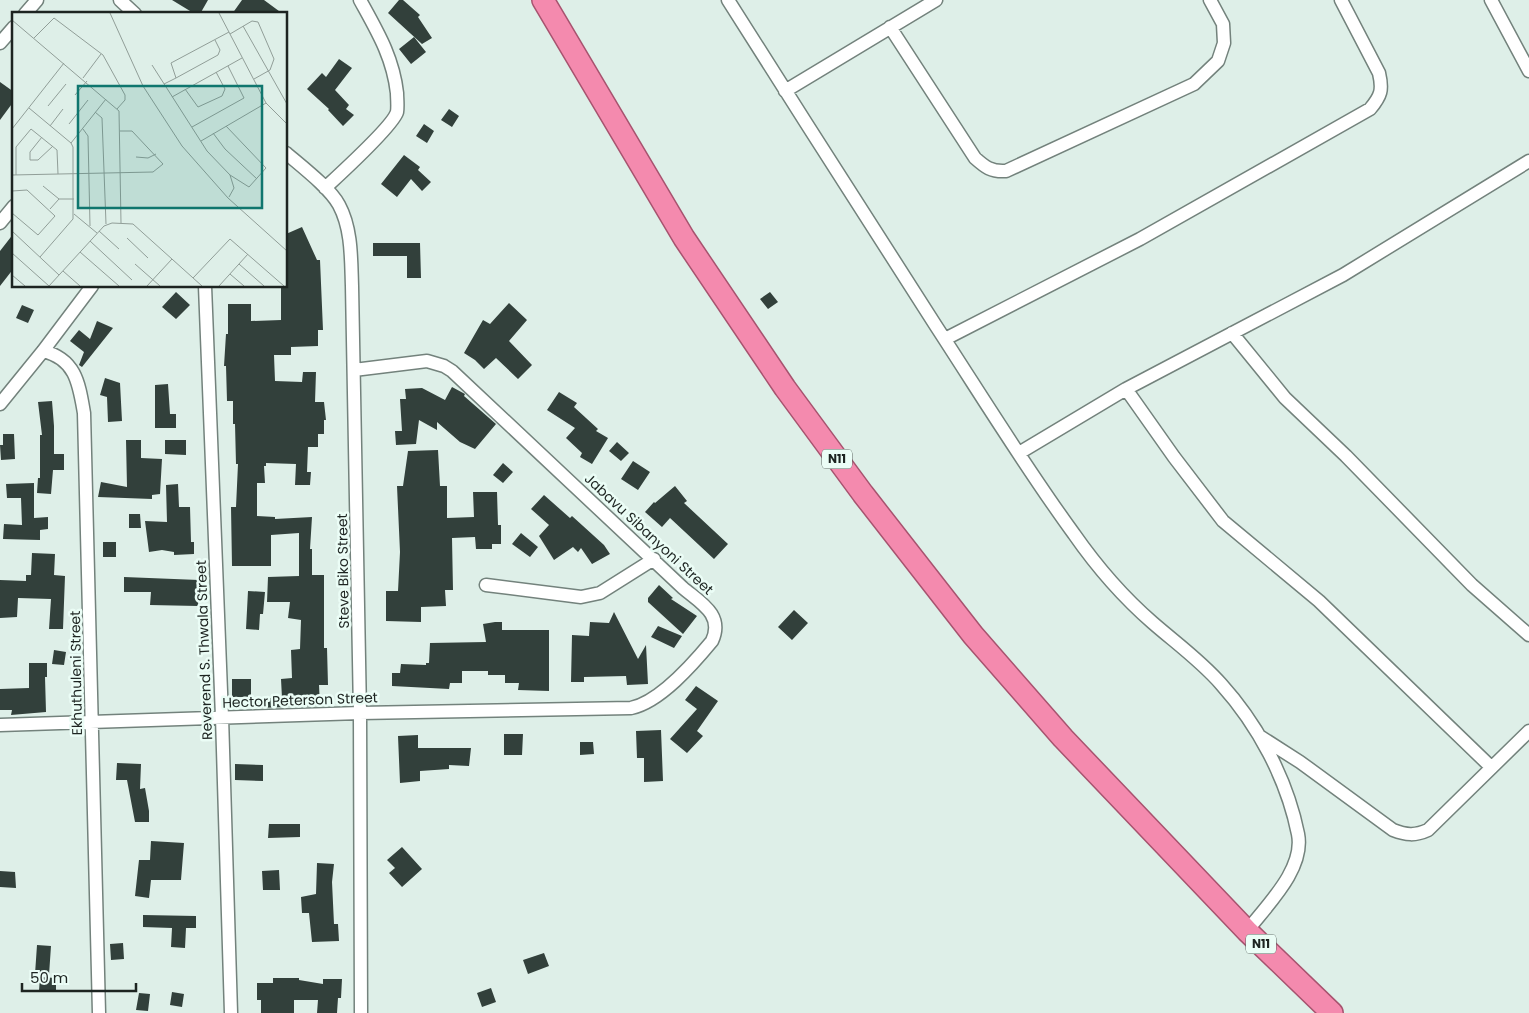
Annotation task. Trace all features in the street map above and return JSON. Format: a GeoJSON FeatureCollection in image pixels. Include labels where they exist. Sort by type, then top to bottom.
{"type":"FeatureCollection","features":[{"type":"Feature","properties":{"kind":"highway","name":"N11"},"geometry":{"type":"LineString","coordinates":[[543,0],[684,238],[780,380],[863,494],[973,635],[1062,738],[1247,931],[1332,1013]]}},
{"type":"Feature","properties":{"kind":"street"},"geometry":{"type":"LineString","coordinates":[[27,12],[37,0]]}},
{"type":"Feature","properties":{"kind":"street"},"geometry":{"type":"LineString","coordinates":[[120,0],[133,12]]}},
{"type":"Feature","properties":{"kind":"street"},"geometry":{"type":"LineString","coordinates":[[325,188],[386,128],[396,113],[395,75],[386,47],[360,0]]}},
{"type":"Feature","properties":{"kind":"street"},"geometry":{"type":"LineString","coordinates":[[728,0],[945,339],[1073,534],[1106,576],[1152,622],[1219,682],[1236,701],[1259,736],[1278,771],[1294,819],[1299,843],[1296,862],[1290,875],[1247,931]]}},
{"type":"Feature","properties":{"kind":"street"},"geometry":{"type":"LineString","coordinates":[[786,91],[936,0]]}},
{"type":"Feature","properties":{"kind":"street"},"geometry":{"type":"LineString","coordinates":[[890,27],[975,158],[986,168],[996,172],[1006,171],[1194,84],[1218,61],[1224,43],[1222,24],[1210,0]]}},
{"type":"Feature","properties":{"kind":"street"},"geometry":{"type":"LineString","coordinates":[[945,339],[1140,239],[1370,109],[1378,100],[1382,83],[1340,0]]}},
{"type":"Feature","properties":{"kind":"street"},"geometry":{"type":"LineString","coordinates":[[1491,0],[1529,71]]}},
{"type":"Feature","properties":{"kind":"street"},"geometry":{"type":"LineString","coordinates":[[0,43],[12,29]]}},
{"type":"Feature","properties":{"kind":"street","name":"Steve Biko Street"},"geometry":{"type":"LineString","coordinates":[[288,154],[325,188],[339,204],[347,226],[352,286],[354,370],[360,713],[361,1013]]}},
{"type":"Feature","properties":{"kind":"street"},"geometry":{"type":"LineString","coordinates":[[1019,453],[1126,389],[1343,274],[1529,161]]}},
{"type":"Feature","properties":{"kind":"street"},"geometry":{"type":"LineString","coordinates":[[0,223],[12,210]]}},
{"type":"Feature","properties":{"kind":"street"},"geometry":{"type":"LineString","coordinates":[[0,404],[90,288]]}},
{"type":"Feature","properties":{"kind":"street","name":"Reverend S. Thwala Street"},"geometry":{"type":"LineString","coordinates":[[205,288],[222,717],[231,1013]]}},
{"type":"Feature","properties":{"kind":"street"},"geometry":{"type":"LineString","coordinates":[[1232,333],[1285,398],[1346,456],[1472,585],[1529,635]]}},
{"type":"Feature","properties":{"kind":"street","name":"Ekhuthuleni Street"},"geometry":{"type":"LineString","coordinates":[[43,351],[52,353],[65,361],[74,373],[79,386],[84,413],[99,1013]]}},
{"type":"Feature","properties":{"kind":"street","name":"Jabavu Sibanyoni Street"},"geometry":{"type":"LineString","coordinates":[[354,370],[427,361],[444,366],[452,371],[713,614],[715,634],[712,641],[663,693],[648,703],[631,708],[450,711]]}},
{"type":"Feature","properties":{"kind":"street"},"geometry":{"type":"LineString","coordinates":[[1126,389],[1174,457],[1224,521],[1319,601],[1491,767]]}},
{"type":"Feature","properties":{"kind":"street"},"geometry":{"type":"LineString","coordinates":[[486,585],[581,597],[600,593],[654,559]]}},
{"type":"Feature","properties":{"kind":"street","name":"Hector Peterson Street"},"geometry":{"type":"LineString","coordinates":[[0,725],[450,711]]}},
{"type":"Feature","properties":{"kind":"street"},"geometry":{"type":"LineString","coordinates":[[1259,736],[1300,762],[1393,830],[1402,834],[1419,834],[1428,830],[1529,731]]}},
{"type":"Feature","properties":{"kind":"building"},"geometry":{"type":"Polygon","coordinates":[[[172,0],[208,0],[201,12],[192,12],[172,0]]]}},
{"type":"Feature","properties":{"kind":"building"},"geometry":{"type":"Polygon","coordinates":[[[242,0],[264,0],[280,12],[233,12],[242,0]]]}},
{"type":"Feature","properties":{"kind":"building"},"geometry":{"type":"Polygon","coordinates":[[[399,0],[403,0],[420,15],[418,17],[432,38],[422,44],[388,13],[399,0]]]}},
{"type":"Feature","properties":{"kind":"building"},"geometry":{"type":"Polygon","coordinates":[[[414,37],[426,52],[411,64],[399,49],[414,37]]]}},
{"type":"Feature","properties":{"kind":"building"},"geometry":{"type":"Polygon","coordinates":[[[339,59],[352,68],[335,90],[349,105],[346,109],[354,115],[343,126],[329,109],[307,89],[322,73],[326,77],[339,59]]]}},
{"type":"Feature","properties":{"kind":"building"},"geometry":{"type":"Polygon","coordinates":[[[0,82],[12,91],[12,104],[0,120],[0,82]]]}},
{"type":"Feature","properties":{"kind":"building"},"geometry":{"type":"Polygon","coordinates":[[[449,109],[459,116],[452,127],[441,120],[449,109]]]}},
{"type":"Feature","properties":{"kind":"building"},"geometry":{"type":"Polygon","coordinates":[[[424,124],[434,131],[427,143],[416,136],[424,124]]]}},
{"type":"Feature","properties":{"kind":"building"},"geometry":{"type":"Polygon","coordinates":[[[404,155],[420,167],[418,170],[431,182],[422,191],[411,179],[397,197],[381,184],[404,155]]]}},
{"type":"Feature","properties":{"kind":"building"},"geometry":{"type":"Polygon","coordinates":[[[302,227],[317,260],[320,260],[323,330],[318,330],[318,346],[291,347],[291,355],[274,355],[275,381],[302,382],[303,372],[316,372],[315,402],[324,402],[326,420],[324,420],[324,434],[318,434],[318,447],[308,447],[307,472],[311,472],[310,485],[295,485],[296,464],[266,463],[266,466],[264,466],[265,483],[257,483],[257,516],[275,517],[275,519],[312,517],[310,549],[312,549],[312,575],[324,575],[324,648],[327,648],[328,685],[319,685],[320,706],[257,708],[257,698],[282,698],[281,679],[292,678],[291,650],[300,649],[301,620],[288,618],[290,602],[267,602],[268,577],[299,576],[299,533],[271,535],[271,566],[232,566],[231,507],[236,507],[238,464],[236,464],[233,401],[227,401],[226,366],[224,366],[226,334],[228,334],[228,304],[251,304],[251,321],[281,320],[281,288],[288,288],[288,233],[302,227]]]}},
{"type":"Feature","properties":{"kind":"building"},"geometry":{"type":"Polygon","coordinates":[[[12,236],[12,271],[0,286],[0,251],[12,236]]]}},
{"type":"Feature","properties":{"kind":"building"},"geometry":{"type":"Polygon","coordinates":[[[373,243],[420,243],[421,278],[407,278],[407,256],[373,256],[373,243]]]}},
{"type":"Feature","properties":{"kind":"building"},"geometry":{"type":"Polygon","coordinates":[[[176,292],[190,305],[176,319],[162,307],[176,292]]]}},
{"type":"Feature","properties":{"kind":"building"},"geometry":{"type":"Polygon","coordinates":[[[770,292],[778,302],[768,309],[760,299],[770,292]]]}},
{"type":"Feature","properties":{"kind":"building"},"geometry":{"type":"Polygon","coordinates":[[[509,303],[527,320],[509,341],[532,365],[518,379],[496,358],[484,369],[464,353],[483,320],[490,324],[509,303]]]}},
{"type":"Feature","properties":{"kind":"building"},"geometry":{"type":"Polygon","coordinates":[[[22,305],[34,310],[28,323],[16,318],[22,305]]]}},
{"type":"Feature","properties":{"kind":"building"},"geometry":{"type":"Polygon","coordinates":[[[97,321],[113,328],[82,367],[79,365],[84,352],[70,341],[79,330],[90,339],[97,321]]]}},
{"type":"Feature","properties":{"kind":"building"},"geometry":{"type":"Polygon","coordinates":[[[105,378],[120,383],[122,421],[108,422],[107,397],[100,395],[105,378]]]}},
{"type":"Feature","properties":{"kind":"building"},"geometry":{"type":"Polygon","coordinates":[[[168,384],[170,414],[176,414],[176,428],[155,428],[155,385],[168,384]]]}},
{"type":"Feature","properties":{"kind":"building"},"geometry":{"type":"Polygon","coordinates":[[[452,387],[465,394],[464,396],[496,424],[475,449],[460,442],[437,422],[437,430],[419,420],[416,444],[396,445],[395,431],[402,431],[400,399],[406,399],[405,389],[422,388],[445,400],[452,387]]]}},
{"type":"Feature","properties":{"kind":"building"},"geometry":{"type":"Polygon","coordinates":[[[559,392],[577,403],[574,407],[598,429],[596,431],[608,438],[592,464],[580,457],[582,453],[566,438],[575,428],[547,410],[559,392]]]}},
{"type":"Feature","properties":{"kind":"building"},"geometry":{"type":"Polygon","coordinates":[[[52,401],[54,454],[64,454],[64,470],[53,470],[51,494],[37,493],[38,478],[40,478],[40,435],[42,435],[38,402],[52,401]]]}},
{"type":"Feature","properties":{"kind":"building"},"geometry":{"type":"Polygon","coordinates":[[[3,434],[14,434],[15,459],[1,460],[0,445],[3,445],[3,434]]]}},
{"type":"Feature","properties":{"kind":"building"},"geometry":{"type":"Polygon","coordinates":[[[126,440],[141,440],[141,458],[162,459],[160,494],[152,495],[152,499],[98,497],[101,482],[127,487],[126,440]]]}},
{"type":"Feature","properties":{"kind":"building"},"geometry":{"type":"Polygon","coordinates":[[[165,440],[186,440],[186,455],[165,454],[165,440]]]}},
{"type":"Feature","properties":{"kind":"building"},"geometry":{"type":"Polygon","coordinates":[[[617,442],[629,453],[621,461],[609,451],[617,442]]]}},
{"type":"Feature","properties":{"kind":"building"},"geometry":{"type":"Polygon","coordinates":[[[438,450],[440,486],[447,486],[447,518],[474,517],[473,492],[497,492],[498,525],[501,525],[501,544],[492,544],[492,549],[476,549],[475,537],[452,538],[453,590],[445,590],[446,606],[421,607],[421,622],[386,621],[386,591],[398,591],[400,552],[397,486],[403,486],[408,451],[438,450]]]}},
{"type":"Feature","properties":{"kind":"building"},"geometry":{"type":"Polygon","coordinates":[[[633,461],[650,472],[638,490],[621,479],[633,461]]]}},
{"type":"Feature","properties":{"kind":"building"},"geometry":{"type":"Polygon","coordinates":[[[503,463],[513,472],[503,483],[493,475],[503,463]]]}},
{"type":"Feature","properties":{"kind":"building"},"geometry":{"type":"Polygon","coordinates":[[[34,483],[34,518],[48,517],[48,529],[40,530],[40,540],[3,539],[4,524],[22,525],[21,498],[7,498],[6,484],[34,483]]]}},
{"type":"Feature","properties":{"kind":"building"},"geometry":{"type":"Polygon","coordinates":[[[178,484],[179,507],[190,507],[191,542],[194,542],[194,554],[174,555],[174,552],[162,550],[149,552],[145,521],[167,522],[166,485],[178,484]]]}},
{"type":"Feature","properties":{"kind":"building"},"geometry":{"type":"Polygon","coordinates":[[[675,486],[687,501],[684,503],[728,544],[714,559],[670,518],[662,527],[645,512],[654,502],[675,486]]]}},
{"type":"Feature","properties":{"kind":"building"},"geometry":{"type":"Polygon","coordinates":[[[544,495],[570,518],[572,516],[604,545],[610,554],[592,564],[581,548],[578,552],[573,547],[554,560],[539,536],[549,525],[531,509],[544,495]]]}},
{"type":"Feature","properties":{"kind":"building"},"geometry":{"type":"Polygon","coordinates":[[[129,514],[140,514],[141,528],[129,528],[129,514]]]}},
{"type":"Feature","properties":{"kind":"building"},"geometry":{"type":"Polygon","coordinates":[[[521,533],[538,547],[530,557],[512,544],[521,533]]]}},
{"type":"Feature","properties":{"kind":"building"},"geometry":{"type":"Polygon","coordinates":[[[103,542],[116,542],[116,557],[103,557],[103,542]]]}},
{"type":"Feature","properties":{"kind":"building"},"geometry":{"type":"Polygon","coordinates":[[[32,553],[55,554],[54,575],[65,576],[63,629],[49,629],[51,599],[18,598],[17,617],[0,618],[0,580],[26,581],[26,575],[31,575],[32,553]]]}},
{"type":"Feature","properties":{"kind":"building"},"geometry":{"type":"Polygon","coordinates":[[[124,577],[199,580],[198,606],[150,605],[151,592],[124,592],[124,577]]]}},
{"type":"Feature","properties":{"kind":"building"},"geometry":{"type":"Polygon","coordinates":[[[659,585],[673,598],[671,599],[697,616],[683,634],[648,602],[648,598],[659,585]]]}},
{"type":"Feature","properties":{"kind":"building"},"geometry":{"type":"Polygon","coordinates":[[[248,591],[265,592],[263,614],[260,614],[259,630],[246,629],[248,591]]]}},
{"type":"Feature","properties":{"kind":"building"},"geometry":{"type":"Polygon","coordinates":[[[794,610],[808,623],[792,640],[778,627],[794,610]]]}},
{"type":"Feature","properties":{"kind":"building"},"geometry":{"type":"Polygon","coordinates":[[[614,612],[638,659],[646,645],[648,684],[627,685],[626,676],[584,677],[584,682],[571,682],[572,635],[589,636],[590,622],[609,623],[614,612]]]}},
{"type":"Feature","properties":{"kind":"building"},"geometry":{"type":"Polygon","coordinates":[[[502,622],[502,630],[549,630],[549,691],[518,690],[519,683],[505,683],[505,675],[488,675],[488,671],[462,671],[462,683],[450,683],[449,689],[392,686],[392,673],[400,673],[401,664],[426,665],[426,663],[429,663],[430,643],[486,642],[483,624],[502,622]]]}},
{"type":"Feature","properties":{"kind":"building"},"geometry":{"type":"Polygon","coordinates":[[[658,626],[682,636],[674,648],[651,637],[658,626]]]}},
{"type":"Feature","properties":{"kind":"building"},"geometry":{"type":"Polygon","coordinates":[[[54,650],[66,652],[64,665],[52,664],[54,650]]]}},
{"type":"Feature","properties":{"kind":"building"},"geometry":{"type":"Polygon","coordinates":[[[29,663],[47,663],[47,677],[45,677],[46,712],[11,715],[12,710],[0,710],[0,689],[29,688],[29,663]]]}},
{"type":"Feature","properties":{"kind":"building"},"geometry":{"type":"Polygon","coordinates":[[[232,679],[251,679],[251,697],[232,697],[232,679]]]}},
{"type":"Feature","properties":{"kind":"building"},"geometry":{"type":"Polygon","coordinates":[[[696,686],[718,701],[697,731],[703,736],[687,753],[670,739],[697,709],[685,700],[696,686]]]}},
{"type":"Feature","properties":{"kind":"building"},"geometry":{"type":"Polygon","coordinates":[[[661,730],[663,781],[644,782],[644,758],[637,758],[636,731],[661,730]]]}},
{"type":"Feature","properties":{"kind":"building"},"geometry":{"type":"Polygon","coordinates":[[[504,734],[523,734],[522,755],[504,755],[504,734]]]}},
{"type":"Feature","properties":{"kind":"building"},"geometry":{"type":"Polygon","coordinates":[[[418,735],[418,748],[471,748],[469,766],[449,765],[449,769],[420,771],[420,781],[400,783],[398,736],[418,735]]]}},
{"type":"Feature","properties":{"kind":"building"},"geometry":{"type":"Polygon","coordinates":[[[580,742],[593,742],[594,754],[580,755],[580,742]]]}},
{"type":"Feature","properties":{"kind":"building"},"geometry":{"type":"Polygon","coordinates":[[[117,763],[141,764],[140,789],[145,788],[149,822],[135,822],[127,780],[116,780],[117,763]]]}},
{"type":"Feature","properties":{"kind":"building"},"geometry":{"type":"Polygon","coordinates":[[[235,764],[263,765],[263,781],[235,780],[235,764]]]}},
{"type":"Feature","properties":{"kind":"building"},"geometry":{"type":"Polygon","coordinates":[[[269,824],[300,824],[300,837],[268,838],[269,824]]]}},
{"type":"Feature","properties":{"kind":"building"},"geometry":{"type":"Polygon","coordinates":[[[151,841],[184,843],[181,880],[151,880],[149,898],[135,896],[139,860],[150,860],[151,841]]]}},
{"type":"Feature","properties":{"kind":"building"},"geometry":{"type":"Polygon","coordinates":[[[402,847],[422,869],[402,887],[389,873],[395,868],[387,860],[402,847]]]}},
{"type":"Feature","properties":{"kind":"building"},"geometry":{"type":"Polygon","coordinates":[[[317,863],[334,864],[332,882],[334,924],[338,924],[339,941],[312,942],[309,913],[302,913],[301,897],[316,894],[317,863]]]}},
{"type":"Feature","properties":{"kind":"building"},"geometry":{"type":"Polygon","coordinates":[[[279,870],[280,890],[263,890],[262,871],[279,870]]]}},
{"type":"Feature","properties":{"kind":"building"},"geometry":{"type":"Polygon","coordinates":[[[0,871],[15,872],[16,888],[0,887],[0,871]]]}},
{"type":"Feature","properties":{"kind":"building"},"geometry":{"type":"Polygon","coordinates":[[[143,915],[196,916],[196,928],[186,928],[185,948],[171,947],[172,928],[143,927],[143,915]]]}},
{"type":"Feature","properties":{"kind":"building"},"geometry":{"type":"Polygon","coordinates":[[[123,943],[124,959],[111,960],[110,944],[123,943]]]}},
{"type":"Feature","properties":{"kind":"building"},"geometry":{"type":"Polygon","coordinates":[[[37,945],[51,946],[49,975],[35,974],[37,945]]]}},
{"type":"Feature","properties":{"kind":"building"},"geometry":{"type":"Polygon","coordinates":[[[544,953],[549,966],[528,974],[523,960],[544,953]]]}},
{"type":"Feature","properties":{"kind":"building"},"geometry":{"type":"Polygon","coordinates":[[[40,977],[56,978],[56,992],[39,991],[40,977]]]}},
{"type":"Feature","properties":{"kind":"building"},"geometry":{"type":"Polygon","coordinates":[[[273,978],[299,978],[299,980],[323,984],[323,979],[342,979],[341,998],[338,998],[337,1013],[317,1013],[318,1000],[294,1000],[294,1013],[261,1013],[261,1000],[257,1000],[257,983],[273,983],[273,978]]]}},
{"type":"Feature","properties":{"kind":"building"},"geometry":{"type":"Polygon","coordinates":[[[491,988],[496,1002],[482,1007],[477,993],[491,988]]]}},
{"type":"Feature","properties":{"kind":"building"},"geometry":{"type":"Polygon","coordinates":[[[172,992],[184,994],[182,1007],[170,1005],[172,992]]]}},
{"type":"Feature","properties":{"kind":"building"},"geometry":{"type":"Polygon","coordinates":[[[139,993],[150,994],[148,1011],[136,1010],[139,993]]]}}]}
